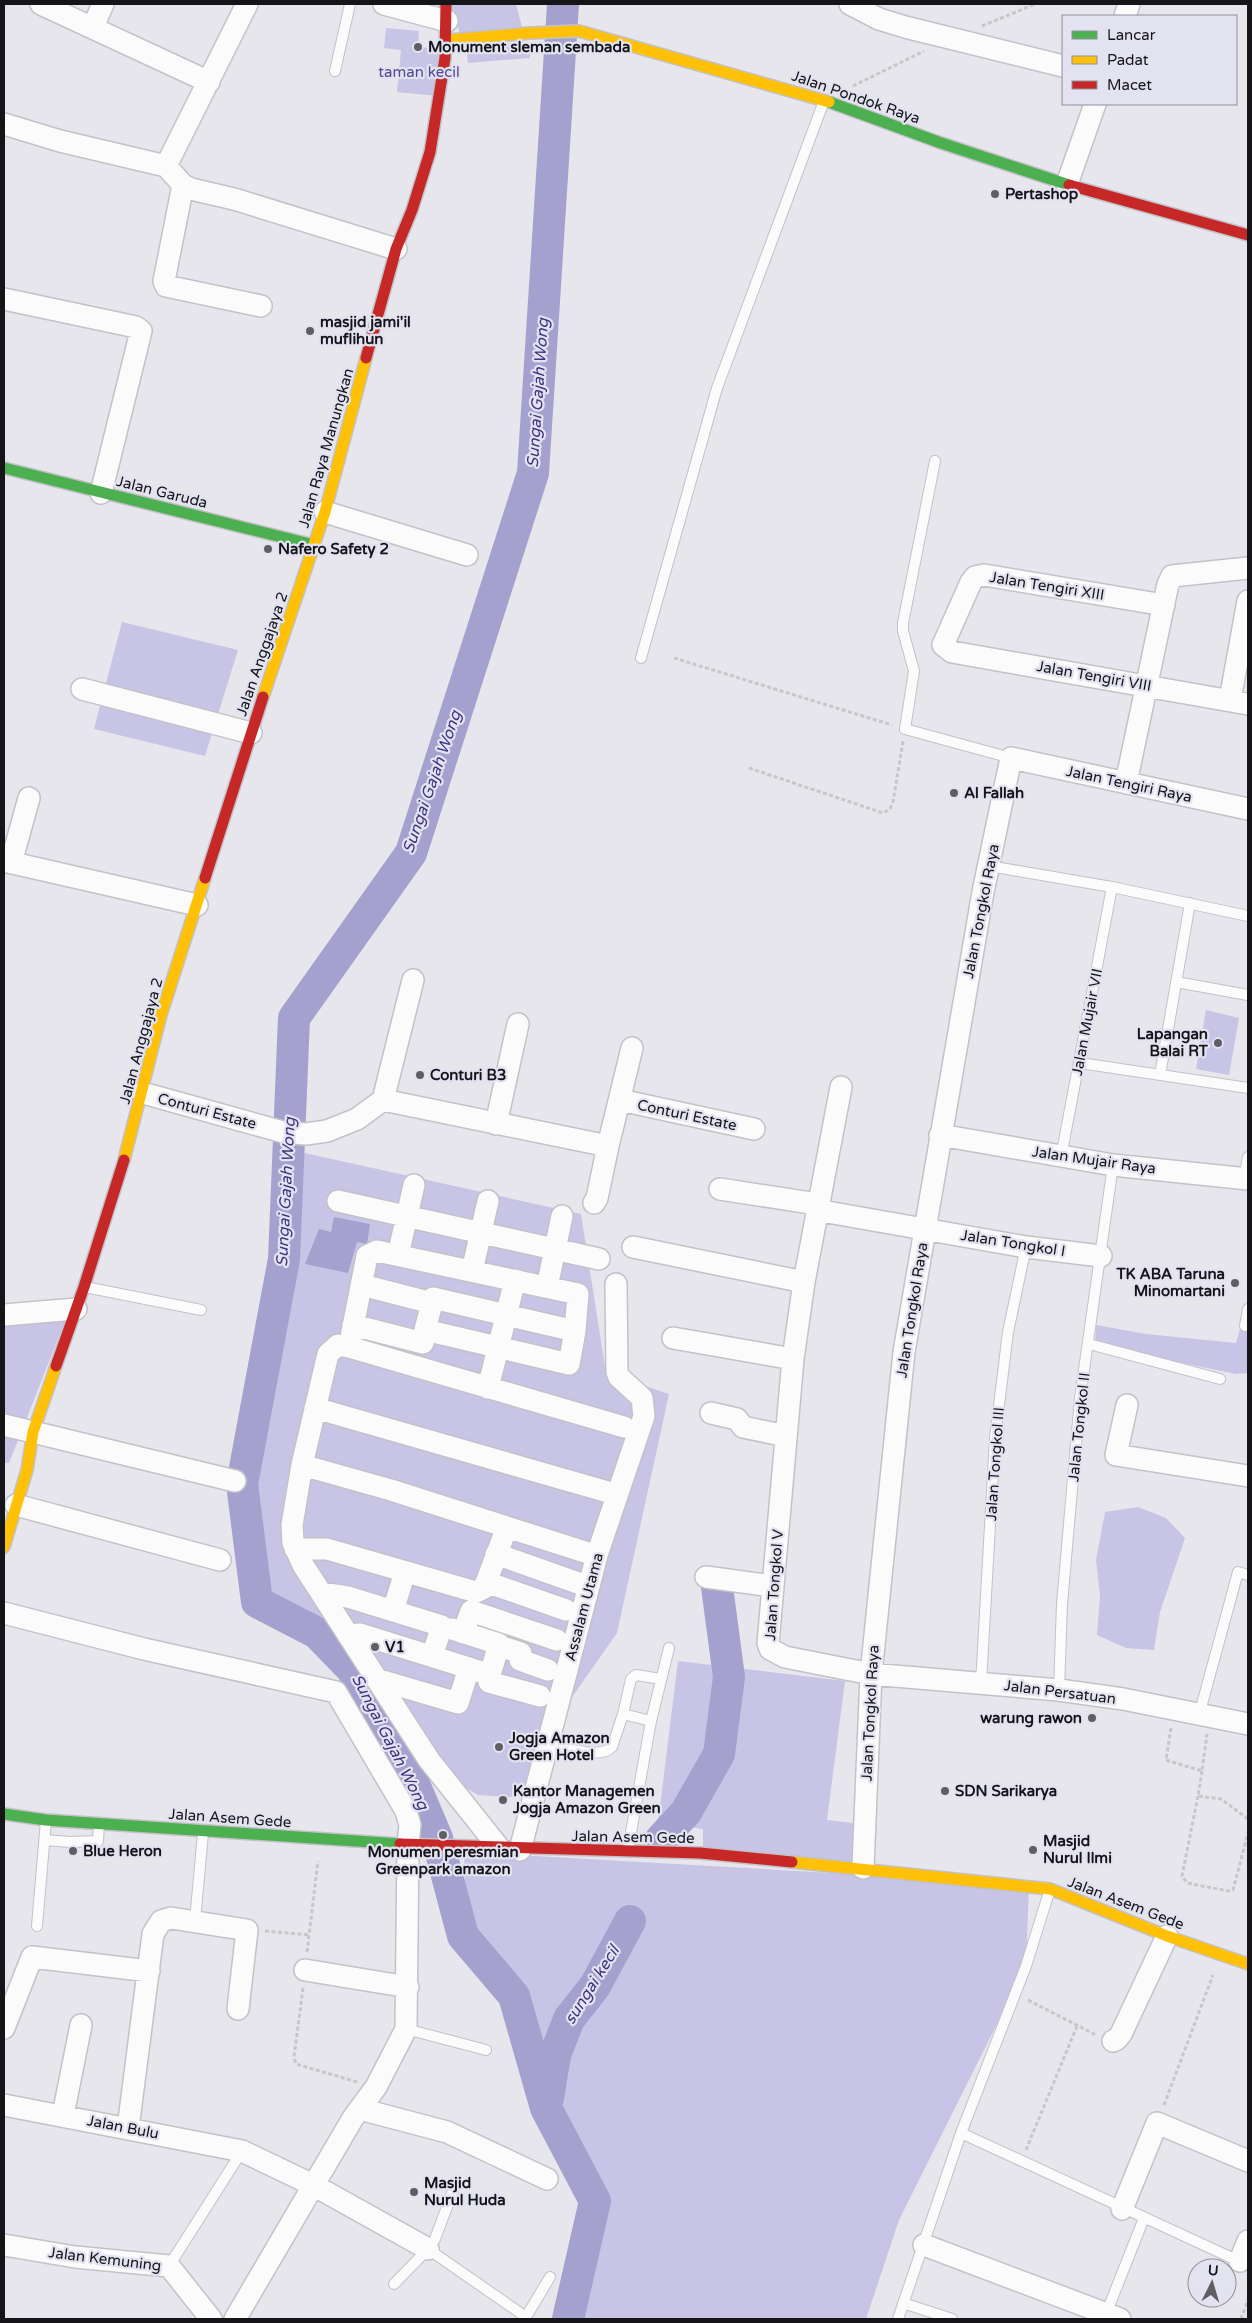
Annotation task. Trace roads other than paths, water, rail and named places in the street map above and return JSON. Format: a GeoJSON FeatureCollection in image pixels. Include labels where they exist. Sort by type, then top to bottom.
{"type":"FeatureCollection","features":[{"type":"Feature","properties":{"kind":"street"},"geometry":{"type":"LineString","coordinates":[[41,4],[209,82]]}},
{"type":"Feature","properties":{"kind":"street"},"geometry":{"type":"LineString","coordinates":[[93,27],[103,4]]}},
{"type":"Feature","properties":{"kind":"street"},"geometry":{"type":"LineString","coordinates":[[166,166],[248,4]]}},
{"type":"Feature","properties":{"kind":"street"},"geometry":{"type":"LineString","coordinates":[[384,4],[447,22]]}},
{"type":"Feature","properties":{"kind":"street"},"geometry":{"type":"LineString","coordinates":[[850,4],[879,19],[950,39],[1062,66]]}},
{"type":"Feature","properties":{"kind":"street","name":"Jalan Pondok Raya"},"geometry":{"type":"LineString","coordinates":[[447,22],[510,36],[547,30],[579,31],[825,100],[941,143],[1067,184],[1248,236]]}},
{"type":"Feature","properties":{"kind":"street","name":"Jalan Raya Manungkan"},"geometry":{"type":"LineString","coordinates":[[314,545],[325,512],[396,249],[410,220],[425,177],[435,133],[447,22]]}},
{"type":"Feature","properties":{"kind":"street"},"geometry":{"type":"LineString","coordinates":[[1067,184],[1095,105]]}},
{"type":"Feature","properties":{"kind":"street"},"geometry":{"type":"LineString","coordinates":[[4,124],[60,141],[166,166],[183,185],[396,249]]}},
{"type":"Feature","properties":{"kind":"street"},"geometry":{"type":"LineString","coordinates":[[183,185],[164,281],[166,286],[261,306]]}},
{"type":"Feature","properties":{"kind":"street"},"geometry":{"type":"LineString","coordinates":[[4,299],[136,327],[141,331],[101,493]]}},
{"type":"Feature","properties":{"kind":"street","name":"Jalan Garuda"},"geometry":{"type":"LineString","coordinates":[[4,468],[314,545]]}},
{"type":"Feature","properties":{"kind":"street"},"geometry":{"type":"LineString","coordinates":[[325,512],[467,555]]}},
{"type":"Feature","properties":{"kind":"street","name":"Jalan Anggajaya 2"},"geometry":{"type":"LineString","coordinates":[[4,1547],[27,1470],[33,1432],[84,1287],[143,1093],[161,1015],[251,733],[314,545]]}},
{"type":"Feature","properties":{"kind":"street"},"geometry":{"type":"LineString","coordinates":[[1126,784],[1164,605],[1172,576],[1248,568]]}},
{"type":"Feature","properties":{"kind":"street","name":"Jalan Tengiri XIII"},"geometry":{"type":"LineString","coordinates":[[943,645],[971,582],[976,577],[984,575],[1164,605]]}},
{"type":"Feature","properties":{"kind":"street"},"geometry":{"type":"LineString","coordinates":[[1239,702],[1248,601]]}},
{"type":"Feature","properties":{"kind":"street","name":"Jalan Tengiri VIII"},"geometry":{"type":"LineString","coordinates":[[943,645],[952,652],[1239,702]]}},
{"type":"Feature","properties":{"kind":"street"},"geometry":{"type":"LineString","coordinates":[[82,689],[251,733]]}},
{"type":"Feature","properties":{"kind":"street","name":"Jalan Tengiri Raya"},"geometry":{"type":"LineString","coordinates":[[1011,758],[1248,809]]}},
{"type":"Feature","properties":{"kind":"street","name":"Jalan Tongkol Raya"},"geometry":{"type":"LineString","coordinates":[[862,1868],[871,1674],[904,1352],[940,1135],[989,866],[1011,758]]}},
{"type":"Feature","properties":{"kind":"street"},"geometry":{"type":"LineString","coordinates":[[30,798],[7,862],[197,905]]}},
{"type":"Feature","properties":{"kind":"street"},"geometry":{"type":"LineString","coordinates":[[413,980],[383,1100],[608,1146]]}},
{"type":"Feature","properties":{"kind":"street"},"geometry":{"type":"LineString","coordinates":[[496,1124],[518,1024]]}},
{"type":"Feature","properties":{"kind":"street","name":"Conturi Estate"},"geometry":{"type":"LineString","coordinates":[[594,1203],[597,1198],[632,1048]]}},
{"type":"Feature","properties":{"kind":"street","name":"Jalan Tongkol V"},"geometry":{"type":"LineString","coordinates":[[841,1087],[804,1282],[786,1436],[768,1643],[770,1649],[785,1657],[871,1674]]}},
{"type":"Feature","properties":{"kind":"street","name":"Conturi Estate"},"geometry":{"type":"LineString","coordinates":[[143,1093],[283,1132],[306,1134],[327,1131],[357,1120],[383,1100]]}},
{"type":"Feature","properties":{"kind":"street","name":"Conturi Estate"},"geometry":{"type":"LineString","coordinates":[[620,1100],[754,1129]]}},
{"type":"Feature","properties":{"kind":"street","name":"Jalan Mujair Raya"},"geometry":{"type":"LineString","coordinates":[[940,1135],[1113,1165],[1246,1179]]}},
{"type":"Feature","properties":{"kind":"street"},"geometry":{"type":"LineString","coordinates":[[398,1255],[414,1185]]}},
{"type":"Feature","properties":{"kind":"street","name":"Jalan Tongkol I"},"geometry":{"type":"LineString","coordinates":[[720,1189],[1026,1247],[1100,1256]]}},
{"type":"Feature","properties":{"kind":"street"},"geometry":{"type":"LineString","coordinates":[[338,1201],[599,1259]]}},
{"type":"Feature","properties":{"kind":"street"},"geometry":{"type":"LineString","coordinates":[[472,1271],[488,1201]]}},
{"type":"Feature","properties":{"kind":"street"},"geometry":{"type":"LineString","coordinates":[[546,1287],[562,1216]]}},
{"type":"Feature","properties":{"kind":"street"},"geometry":{"type":"LineString","coordinates":[[634,1247],[804,1282]]}},
{"type":"Feature","properties":{"kind":"street"},"geometry":{"type":"LineString","coordinates":[[349,1347],[369,1253],[378,1251],[578,1294],[575,1331],[568,1364],[425,1330]]}},
{"type":"Feature","properties":{"kind":"street"},"geometry":{"type":"LineString","coordinates":[[353,1325],[422,1343],[440,1264]]}},
{"type":"Feature","properties":{"kind":"street"},"geometry":{"type":"LineString","coordinates":[[488,1388],[515,1280]]}},
{"type":"Feature","properties":{"kind":"street","name":"Assalam Utama"},"geometry":{"type":"LineString","coordinates":[[501,1849],[548,1744],[597,1555],[644,1416],[642,1398],[619,1377],[616,1284]]}},
{"type":"Feature","properties":{"kind":"street"},"geometry":{"type":"LineString","coordinates":[[362,1285],[575,1331]]}},
{"type":"Feature","properties":{"kind":"street"},"geometry":{"type":"LineString","coordinates":[[4,1315],[76,1309]]}},
{"type":"Feature","properties":{"kind":"street"},"geometry":{"type":"LineString","coordinates":[[673,1338],[794,1359]]}},
{"type":"Feature","properties":{"kind":"street"},"geometry":{"type":"LineString","coordinates":[[501,1849],[429,1760],[321,1593],[295,1548],[292,1525],[302,1465],[328,1354],[338,1345],[349,1347],[624,1427]]}},
{"type":"Feature","properties":{"kind":"street"},"geometry":{"type":"LineString","coordinates":[[1127,1405],[1116,1455],[1248,1476]]}},
{"type":"Feature","properties":{"kind":"street"},"geometry":{"type":"LineString","coordinates":[[315,1408],[608,1492]]}},
{"type":"Feature","properties":{"kind":"street"},"geometry":{"type":"LineString","coordinates":[[711,1412],[737,1418],[743,1427],[786,1436]]}},
{"type":"Feature","properties":{"kind":"street"},"geometry":{"type":"LineString","coordinates":[[4,1425],[235,1481]]}},
{"type":"Feature","properties":{"kind":"street"},"geometry":{"type":"LineString","coordinates":[[302,1465],[588,1553]]}},
{"type":"Feature","properties":{"kind":"street"},"geometry":{"type":"LineString","coordinates":[[16,1504],[220,1560]]}},
{"type":"Feature","properties":{"kind":"street"},"geometry":{"type":"LineString","coordinates":[[464,1633],[507,1527]]}},
{"type":"Feature","properties":{"kind":"street"},"geometry":{"type":"LineString","coordinates":[[295,1548],[327,1549],[478,1595],[566,1610]]}},
{"type":"Feature","properties":{"kind":"street"},"geometry":{"type":"LineString","coordinates":[[496,1554],[578,1583]]}},
{"type":"Feature","properties":{"kind":"street"},"geometry":{"type":"LineString","coordinates":[[393,1611],[405,1572]]}},
{"type":"Feature","properties":{"kind":"street"},"geometry":{"type":"LineString","coordinates":[[706,1577],[773,1586]]}},
{"type":"Feature","properties":{"kind":"street"},"geometry":{"type":"LineString","coordinates":[[321,1593],[348,1597],[521,1652]]}},
{"type":"Feature","properties":{"kind":"street"},"geometry":{"type":"LineString","coordinates":[[478,1595],[550,1638],[540,1649],[524,1645],[520,1660],[548,1670]]}},
{"type":"Feature","properties":{"kind":"street"},"geometry":{"type":"LineString","coordinates":[[4,1613],[144,1649],[336,1692],[406,1811],[410,1825],[408,1844],[408,1987],[406,2029],[376,2087],[360,2109],[236,2319]]}},
{"type":"Feature","properties":{"kind":"street"},"geometry":{"type":"LineString","coordinates":[[432,1656],[442,1626]]}},
{"type":"Feature","properties":{"kind":"street"},"geometry":{"type":"LineString","coordinates":[[348,1635],[360,1634],[490,1675]]}},
{"type":"Feature","properties":{"kind":"street"},"geometry":{"type":"LineString","coordinates":[[499,1646],[488,1682],[540,1696]]}},
{"type":"Feature","properties":{"kind":"street"},"geometry":{"type":"LineString","coordinates":[[376,1679],[458,1703],[469,1668]]}},
{"type":"Feature","properties":{"kind":"street","name":"Jalan Persatuan"},"geometry":{"type":"LineString","coordinates":[[871,1674],[1059,1690],[1248,1724]]}},
{"type":"Feature","properties":{"kind":"street","name":"Jalan Asem Gede"},"geometry":{"type":"LineString","coordinates":[[4,1814],[46,1820],[203,1832],[430,1846],[700,1854],[862,1868],[1050,1889],[1167,1936],[1248,1964]]}},
{"type":"Feature","properties":{"kind":"street"},"geometry":{"type":"LineString","coordinates":[[128,2128],[153,1934],[159,1923],[171,1918],[247,1930],[238,2009]]}},
{"type":"Feature","properties":{"kind":"street"},"geometry":{"type":"LineString","coordinates":[[1112,2040],[1117,2039],[1121,2034],[1167,1936]]}},
{"type":"Feature","properties":{"kind":"street"},"geometry":{"type":"LineString","coordinates":[[4,2028],[32,1957],[149,1972]]}},
{"type":"Feature","properties":{"kind":"street"},"geometry":{"type":"LineString","coordinates":[[305,1970],[408,1987]]}},
{"type":"Feature","properties":{"kind":"street"},"geometry":{"type":"LineString","coordinates":[[63,2115],[81,2025]]}},
{"type":"Feature","properties":{"kind":"street","name":"Jalan Bulu"},"geometry":{"type":"LineString","coordinates":[[4,2105],[242,2151],[315,2186],[428,2250]]}},
{"type":"Feature","properties":{"kind":"street"},"geometry":{"type":"LineString","coordinates":[[360,2109],[447,2132],[547,2179]]}},
{"type":"Feature","properties":{"kind":"street"},"geometry":{"type":"LineString","coordinates":[[1122,2209],[1157,2123],[1248,2161]]}},
{"type":"Feature","properties":{"kind":"street"},"geometry":{"type":"LineString","coordinates":[[1244,2263],[1248,2241]]}},
{"type":"Feature","properties":{"kind":"street"},"geometry":{"type":"LineString","coordinates":[[924,2244],[1113,2317]]}},
{"type":"Feature","properties":{"kind":"street","name":"Jalan Kemuning"},"geometry":{"type":"LineString","coordinates":[[4,2245],[75,2257],[169,2266],[211,2319]]}},
{"type":"Feature","properties":{"kind":"lane"},"geometry":{"type":"LineString","coordinates":[[335,71],[350,4]]}},
{"type":"Feature","properties":{"kind":"lane"},"geometry":{"type":"LineString","coordinates":[[641,658],[718,388],[825,100]]}},
{"type":"Feature","properties":{"kind":"lane"},"geometry":{"type":"LineString","coordinates":[[935,462],[903,623],[903,631],[914,671],[905,729],[1011,758]]}},
{"type":"Feature","properties":{"kind":"lane"},"geometry":{"type":"LineString","coordinates":[[989,866],[1112,887],[1248,916]]}},
{"type":"Feature","properties":{"kind":"lane","name":"Jalan Mujair VII"},"geometry":{"type":"LineString","coordinates":[[1061,1157],[1112,887]]}},
{"type":"Feature","properties":{"kind":"lane"},"geometry":{"type":"LineString","coordinates":[[1160,1075],[1190,903]]}},
{"type":"Feature","properties":{"kind":"lane"},"geometry":{"type":"LineString","coordinates":[[1176,982],[1248,995]]}},
{"type":"Feature","properties":{"kind":"lane"},"geometry":{"type":"LineString","coordinates":[[1080,1063],[1248,1088]]}},
{"type":"Feature","properties":{"kind":"lane"},"geometry":{"type":"LineString","coordinates":[[1246,1179],[1248,1157]]}},
{"type":"Feature","properties":{"kind":"lane","name":"Jalan Tongkol II"},"geometry":{"type":"LineString","coordinates":[[1059,1690],[1062,1604],[1080,1398],[1113,1165]]}},
{"type":"Feature","properties":{"kind":"lane","name":"Jalan Tongkol III"},"geometry":{"type":"LineString","coordinates":[[981,1683],[996,1438],[1008,1332],[1026,1247]]}},
{"type":"Feature","properties":{"kind":"lane"},"geometry":{"type":"LineString","coordinates":[[84,1287],[201,1310]]}},
{"type":"Feature","properties":{"kind":"lane"},"geometry":{"type":"LineString","coordinates":[[1245,1326],[1248,1309]]}},
{"type":"Feature","properties":{"kind":"lane"},"geometry":{"type":"LineString","coordinates":[[1089,1344],[1220,1379]]}},
{"type":"Feature","properties":{"kind":"lane"},"geometry":{"type":"LineString","coordinates":[[1204,1716],[1238,1572],[1248,1575]]}},
{"type":"Feature","properties":{"kind":"lane"},"geometry":{"type":"LineString","coordinates":[[628,1853],[651,1721],[669,1648]]}},
{"type":"Feature","properties":{"kind":"lane"},"geometry":{"type":"LineString","coordinates":[[548,1744],[595,1753],[608,1751],[612,1747],[634,1676],[661,1679]]}},
{"type":"Feature","properties":{"kind":"lane"},"geometry":{"type":"LineString","coordinates":[[623,1714],[651,1721]]}},
{"type":"Feature","properties":{"kind":"lane"},"geometry":{"type":"LineString","coordinates":[[37,1926],[46,1820]]}},
{"type":"Feature","properties":{"kind":"lane"},"geometry":{"type":"LineString","coordinates":[[44,1840],[98,1841],[100,1824]]}},
{"type":"Feature","properties":{"kind":"lane"},"geometry":{"type":"LineString","coordinates":[[194,1921],[203,1832]]}},
{"type":"Feature","properties":{"kind":"lane"},"geometry":{"type":"LineString","coordinates":[[898,2319],[961,2133],[1015,1993],[1050,1889]]}},
{"type":"Feature","properties":{"kind":"lane"},"geometry":{"type":"LineString","coordinates":[[406,2029],[486,2050]]}},
{"type":"Feature","properties":{"kind":"lane"},"geometry":{"type":"LineString","coordinates":[[961,2133],[1122,2209],[1244,2263]]}},
{"type":"Feature","properties":{"kind":"lane"},"geometry":{"type":"LineString","coordinates":[[169,2266],[242,2151]]}},
{"type":"Feature","properties":{"kind":"lane"},"geometry":{"type":"LineString","coordinates":[[394,2284],[428,2250],[454,2188]]}},
{"type":"Feature","properties":{"kind":"lane"},"geometry":{"type":"LineString","coordinates":[[1113,2317],[1144,2218]]}},
{"type":"Feature","properties":{"kind":"lane","name":"Jalan Bulu"},"geometry":{"type":"LineString","coordinates":[[428,2250],[525,2318]]}},
{"type":"Feature","properties":{"kind":"lane"},"geometry":{"type":"LineString","coordinates":[[525,2318],[550,2277]]}},
{"type":"Feature","properties":{"kind":"lane"},"geometry":{"type":"LineString","coordinates":[[903,2303],[952,2319]]}},
{"type":"Feature","properties":{"kind":"waterway","name":"Sungai Gajah Wong"},"geometry":{"type":"LineString","coordinates":[[563,4],[533,473],[411,853],[294,1018],[284,1259],[242,1484],[257,1602],[317,1633],[352,1669],[414,1784],[437,1838],[463,1936],[514,1996],[546,2108],[595,2201],[568,2319]]}},
{"type":"Feature","properties":{"kind":"waterway","name":"sungai kecil"},"geometry":{"type":"LineString","coordinates":[[661,1839],[686,1812],[719,1754],[729,1677],[717,1587]]}},
{"type":"Feature","properties":{"kind":"waterway","name":"sungai kecil"},"geometry":{"type":"LineString","coordinates":[[548,2098],[555,2055],[569,2019],[595,1986],[630,1921]]}},
{"type":"Feature","properties":{"kind":"place","name":"Monument sleman sembada"},"geometry":{"type":"Point","coordinates":[418,47]}},
{"type":"Feature","properties":{"kind":"place","name":"Pertashop"},"geometry":{"type":"Point","coordinates":[995,194]}},
{"type":"Feature","properties":{"kind":"place","name":"masjid jami'il muflihun"},"geometry":{"type":"Point","coordinates":[310,331]}},
{"type":"Feature","properties":{"kind":"place","name":"Nafero Safety 2"},"geometry":{"type":"Point","coordinates":[268,549]}},
{"type":"Feature","properties":{"kind":"place","name":"Al Fallah"},"geometry":{"type":"Point","coordinates":[954,793]}},
{"type":"Feature","properties":{"kind":"place","name":"Lapangan Balai RT"},"geometry":{"type":"Point","coordinates":[1218,1043]}},
{"type":"Feature","properties":{"kind":"place","name":"Conturi B3"},"geometry":{"type":"Point","coordinates":[420,1075]}},
{"type":"Feature","properties":{"kind":"place","name":"TK ABA Taruna Minomartani"},"geometry":{"type":"Point","coordinates":[1235,1283]}},
{"type":"Feature","properties":{"kind":"place","name":"V1"},"geometry":{"type":"Point","coordinates":[375,1647]}},
{"type":"Feature","properties":{"kind":"place","name":"warung rawon"},"geometry":{"type":"Point","coordinates":[1092,1718]}},
{"type":"Feature","properties":{"kind":"place","name":"Jogja Amazon Green Hotel"},"geometry":{"type":"Point","coordinates":[499,1747]}},
{"type":"Feature","properties":{"kind":"place","name":"SDN Sarikarya"},"geometry":{"type":"Point","coordinates":[945,1791]}},
{"type":"Feature","properties":{"kind":"place","name":"Kantor Managemen Jogja Amazon Green"},"geometry":{"type":"Point","coordinates":[503,1800]}},
{"type":"Feature","properties":{"kind":"place","name":"Monumen peresmian Greenpark amazon"},"geometry":{"type":"Point","coordinates":[443,1835]}},
{"type":"Feature","properties":{"kind":"place","name":"Masjid Nurul Ilmi"},"geometry":{"type":"Point","coordinates":[1033,1850]}},
{"type":"Feature","properties":{"kind":"place","name":"Blue Heron"},"geometry":{"type":"Point","coordinates":[73,1851]}},
{"type":"Feature","properties":{"kind":"place","name":"Masjid Nurul Huda"},"geometry":{"type":"Point","coordinates":[414,2192]}},
{"type":"Feature","properties":{"kind":"park label","name":"taman kecil"},"geometry":{"type":"Point","coordinates":[419,72]}}]}
